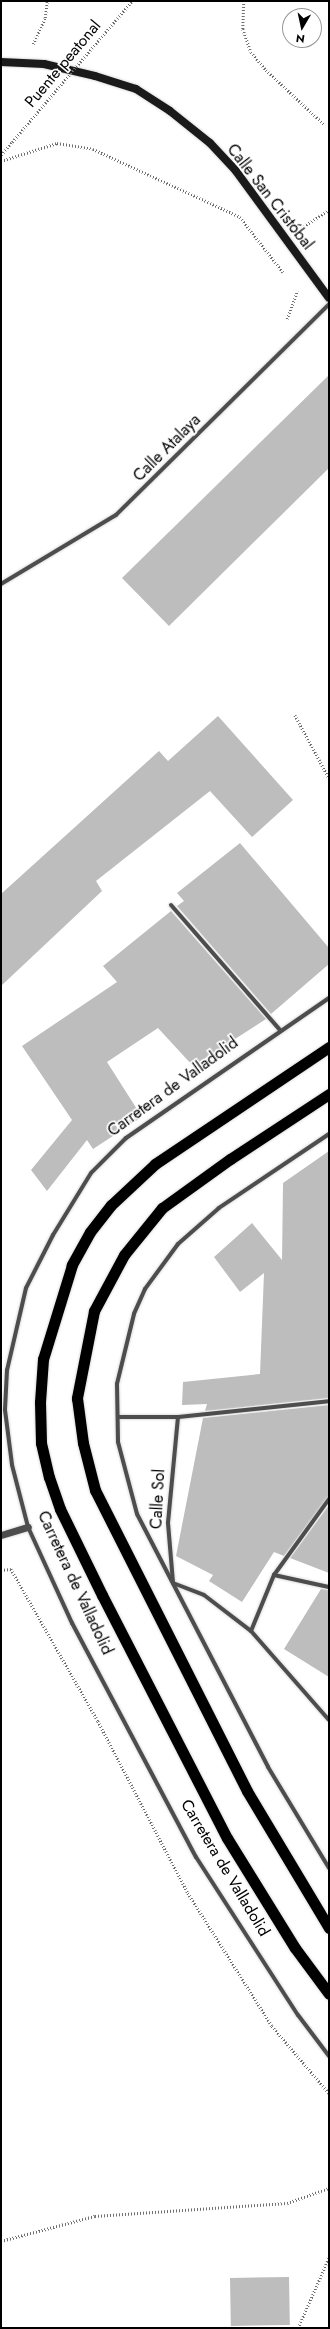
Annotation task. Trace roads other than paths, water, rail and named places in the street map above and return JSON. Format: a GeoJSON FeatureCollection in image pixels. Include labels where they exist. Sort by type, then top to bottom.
{"type":"FeatureCollection","features":[{"type":"Feature","properties":{"kind":"highway","name":"Carretera de Valladolid"},"geometry":{"type":"LineString","coordinates":[[329,1047],[155,1164],[111,1205],[90,1232],[72,1265],[43,1359],[40,1402],[41,1443],[49,1477],[60,1509],[98,1588],[228,1838],[295,1948],[329,1994]]}},
{"type":"Feature","properties":{"kind":"highway"},"geometry":{"type":"LineString","coordinates":[[329,1094],[230,1158],[162,1208],[134,1243],[94,1311],[77,1398],[83,1443],[95,1490],[247,1791],[329,1928]]}},
{"type":"Feature","properties":{"kind":"main road","name":"Calle San Cristóbal"},"geometry":{"type":"LineString","coordinates":[[1,62],[24,63],[59,68],[136,89],[170,111],[210,143],[236,171],[329,298]]}},
{"type":"Feature","properties":{"kind":"street","name":"Calle Atalaya"},"geometry":{"type":"LineString","coordinates":[[1,584],[116,515],[329,304]]}},
{"type":"Feature","properties":{"kind":"street"},"geometry":{"type":"LineString","coordinates":[[171,905],[280,1030]]}},
{"type":"Feature","properties":{"kind":"street","name":"Carretera de Valladolid"},"geometry":{"type":"LineString","coordinates":[[329,998],[280,1030],[126,1138],[91,1173],[53,1235],[26,1288],[7,1370],[7,1435],[28,1527],[72,1623],[196,1857],[298,2015],[329,2056]]}},
{"type":"Feature","properties":{"kind":"street"},"geometry":{"type":"LineString","coordinates":[[329,1134],[220,1208],[165,1261],[145,1289],[131,1320],[117,1384],[118,1417],[123,1472],[137,1514],[268,1767],[329,1868]]}},
{"type":"Feature","properties":{"kind":"street"},"geometry":{"type":"LineString","coordinates":[[118,1417],[178,1416],[329,1400]]}},
{"type":"Feature","properties":{"kind":"street","name":"Calle Sol"},"geometry":{"type":"LineString","coordinates":[[173,1583],[168,1523],[178,1416]]}},
{"type":"Feature","properties":{"kind":"street"},"geometry":{"type":"LineString","coordinates":[[251,1631],[274,1574],[329,1499]]}},
{"type":"Feature","properties":{"kind":"street"},"geometry":{"type":"LineString","coordinates":[[1,1535],[28,1527]]}},
{"type":"Feature","properties":{"kind":"street"},"geometry":{"type":"LineString","coordinates":[[274,1574],[329,1587]]}},
{"type":"Feature","properties":{"kind":"street"},"geometry":{"type":"LineString","coordinates":[[173,1583],[204,1594],[251,1631],[329,1720]]}}]}
